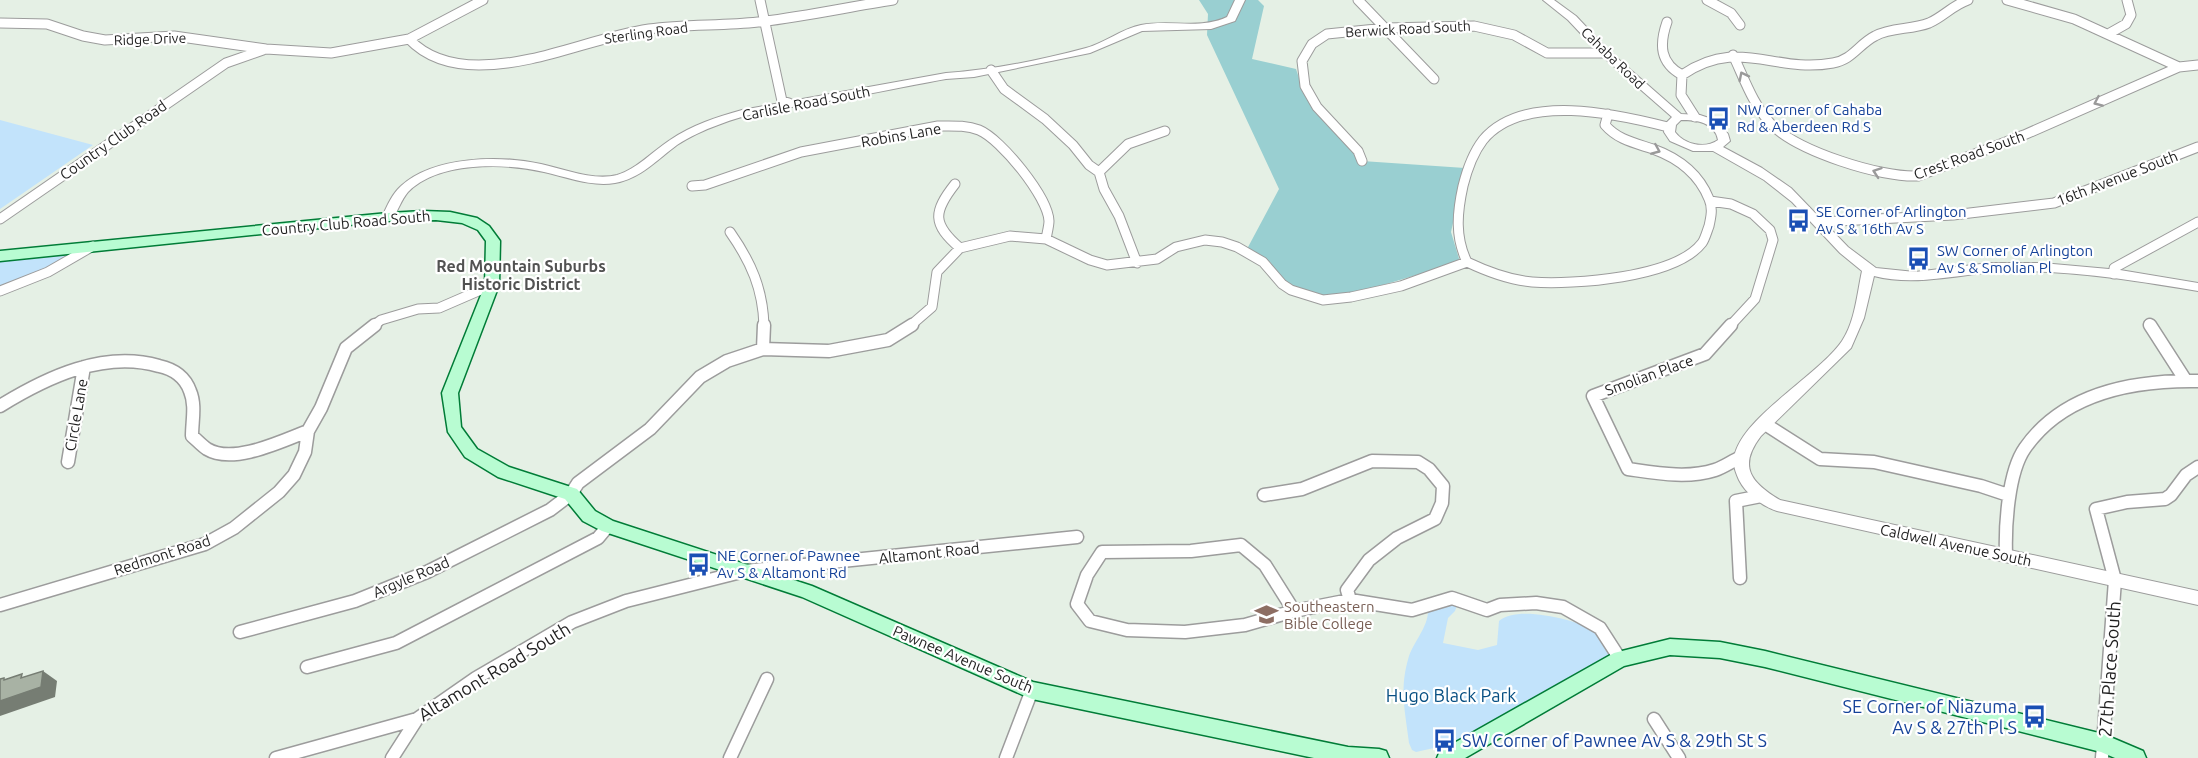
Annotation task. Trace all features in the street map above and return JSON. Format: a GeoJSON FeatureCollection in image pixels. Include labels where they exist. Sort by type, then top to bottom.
{"type":"FeatureCollection","features":[{"type":"Feature","properties":{"kind":"main road","name":"Country Club Road South"},"geometry":{"type":"LineString","coordinates":[[0,256],[388,217],[436,215],[481,225],[493,241],[492,285],[450,393],[453,428],[471,453],[504,472],[571,494]]}},
{"type":"Feature","properties":{"kind":"main road","name":"Pawnee Avenue South"},"geometry":{"type":"LineString","coordinates":[[571,494],[590,516],[608,526],[806,591],[1032,690],[1348,757],[1379,758]]}},
{"type":"Feature","properties":{"kind":"main road"},"geometry":{"type":"LineString","coordinates":[[1447,758],[1620,659],[1670,647],[1720,650],[1941,702],[2136,758]]}},
{"type":"Feature","properties":{"kind":"street","name":"Ridge Drive"},"geometry":{"type":"LineString","coordinates":[[0,22],[47,24],[83,36],[105,40],[174,36],[266,49],[330,53],[409,39],[483,0]]}},
{"type":"Feature","properties":{"kind":"street"},"geometry":{"type":"LineString","coordinates":[[760,0],[782,101],[789,103]]}},
{"type":"Feature","properties":{"kind":"street","name":"Sterling Road"},"geometry":{"type":"LineString","coordinates":[[409,39],[431,57],[456,64],[482,66],[526,60],[603,38],[649,29],[763,21],[892,0]]}},
{"type":"Feature","properties":{"kind":"street","name":"Carlisle Road South"},"geometry":{"type":"LineString","coordinates":[[388,217],[399,195],[408,186],[424,177],[446,170],[483,163],[520,164],[607,180],[634,170],[682,136],[719,121],[789,103],[991,70],[1090,51],[1145,27],[1168,25],[1209,28],[1231,19],[1240,0]]}},
{"type":"Feature","properties":{"kind":"street"},"geometry":{"type":"LineString","coordinates":[[1358,0],[1434,79]]}},
{"type":"Feature","properties":{"kind":"street","name":"Cahaba Road"},"geometry":{"type":"LineString","coordinates":[[1543,0],[1552,3],[1572,18],[1605,53],[1678,117]]}},
{"type":"Feature","properties":{"kind":"street"},"geometry":{"type":"LineString","coordinates":[[1707,0],[1727,10],[1737,18],[1740,25]]}},
{"type":"Feature","properties":{"kind":"street"},"geometry":{"type":"LineString","coordinates":[[1695,117],[1681,95],[1682,75],[1693,66],[1713,58],[1732,55],[1786,64],[1816,65],[1845,60],[1880,33],[1928,24],[1944,15],[1958,2],[1968,0]]}},
{"type":"Feature","properties":{"kind":"street"},"geometry":{"type":"LineString","coordinates":[[2007,0],[2035,2],[2110,33],[2179,67]]}},
{"type":"Feature","properties":{"kind":"street"},"geometry":{"type":"LineString","coordinates":[[2110,33],[2126,24],[2131,15],[2127,0]]}},
{"type":"Feature","properties":{"kind":"street"},"geometry":{"type":"LineString","coordinates":[[1667,22],[1663,32],[1665,55],[1669,67],[1682,75]]}},
{"type":"Feature","properties":{"kind":"street","name":"Berwick Road South"},"geometry":{"type":"LineString","coordinates":[[1362,161],[1358,151],[1317,107],[1305,86],[1302,61],[1312,44],[1327,34],[1386,28],[1474,26],[1514,35],[1547,53],[1605,53]]}},
{"type":"Feature","properties":{"kind":"street"},"geometry":{"type":"LineString","coordinates":[[225,43],[226,63]]}},
{"type":"Feature","properties":{"kind":"street","name":"Country Club Road"},"geometry":{"type":"LineString","coordinates":[[0,219],[226,63],[266,49]]}},
{"type":"Feature","properties":{"kind":"street","name":"Crest Road South"},"geometry":{"type":"LineString","coordinates":[[1732,55],[1766,120],[1776,131],[1788,138],[1877,173],[1906,178],[1918,176],[2024,135],[2179,67],[2198,65]]}},
{"type":"Feature","properties":{"kind":"street"},"geometry":{"type":"LineString","coordinates":[[991,70],[1004,89],[1045,119],[1073,145],[1089,165],[1100,172],[1104,189],[1119,216],[1137,263]]}},
{"type":"Feature","properties":{"kind":"street"},"geometry":{"type":"LineString","coordinates":[[1608,114],[1605,125],[1619,138],[1678,160],[1696,174],[1710,201],[1711,217],[1701,244],[1666,265],[1637,275],[1609,279],[1533,282],[1501,277],[1467,262],[1460,249],[1456,232],[1458,214],[1474,155],[1488,134],[1508,122],[1544,112],[1588,110],[1608,114],[1668,127]]}},
{"type":"Feature","properties":{"kind":"street"},"geometry":{"type":"LineString","coordinates":[[1716,148],[1724,141],[1722,131],[1714,124],[1695,117],[1678,117],[1670,122],[1668,127],[1670,134],[1682,144],[1700,149],[1716,148],[1767,177],[1794,197],[1855,261],[1869,270],[1900,276],[1990,267],[2074,269],[2198,287]]}},
{"type":"Feature","properties":{"kind":"street","name":"Robins Lane"},"geometry":{"type":"LineString","coordinates":[[692,186],[705,185],[801,152],[938,126],[962,126],[979,130],[990,136],[1016,161],[1029,179],[1049,219],[1046,239]]}},
{"type":"Feature","properties":{"kind":"street"},"geometry":{"type":"LineString","coordinates":[[1100,172],[1120,147],[1135,138],[1165,131]]}},
{"type":"Feature","properties":{"kind":"street","name":"16th Avenue South"},"geometry":{"type":"LineString","coordinates":[[1820,222],[1953,215],[2054,203],[2198,147]]}},
{"type":"Feature","properties":{"kind":"street"},"geometry":{"type":"LineString","coordinates":[[955,184],[942,199],[937,210],[938,225],[945,236],[960,248],[1010,237],[1046,239],[1090,260],[1107,265],[1157,259],[1176,247],[1205,240],[1222,242],[1237,247],[1263,262],[1282,284],[1291,290],[1323,300],[1351,297],[1401,286],[1467,262]]}},
{"type":"Feature","properties":{"kind":"street","name":"Smolian Place"},"geometry":{"type":"LineString","coordinates":[[1710,201],[1731,204],[1753,214],[1770,230],[1773,240],[1755,299],[1705,354],[1593,396],[1628,468],[1663,474],[1694,473],[1714,470],[1741,457]]}},
{"type":"Feature","properties":{"kind":"street"},"geometry":{"type":"LineString","coordinates":[[2114,274],[2114,268],[2198,222]]}},
{"type":"Feature","properties":{"kind":"street"},"geometry":{"type":"LineString","coordinates":[[730,232],[745,252],[762,286],[765,305],[763,349]]}},
{"type":"Feature","properties":{"kind":"street"},"geometry":{"type":"LineString","coordinates":[[0,291],[43,276],[93,246]]}},
{"type":"Feature","properties":{"kind":"street","name":"Argyle Road"},"geometry":{"type":"LineString","coordinates":[[240,632],[355,601],[427,573],[550,510],[571,494],[578,483],[650,429],[700,377],[726,361],[763,349],[829,351],[888,340],[915,323],[932,307],[938,272],[960,248]]}},
{"type":"Feature","properties":{"kind":"street"},"geometry":{"type":"LineString","coordinates":[[1761,496],[1749,485],[1742,470],[1741,457],[1745,445],[1826,368],[1847,344],[1855,327],[1869,270]]}},
{"type":"Feature","properties":{"kind":"street","name":"Redmont Road"},"geometry":{"type":"LineString","coordinates":[[0,605],[205,544],[234,528],[279,492],[294,475],[305,452],[308,431],[321,408],[346,348],[369,328],[393,315],[418,309],[439,308],[492,285]]}},
{"type":"Feature","properties":{"kind":"street"},"geometry":{"type":"LineString","coordinates":[[2006,555],[2004,526],[2008,495],[2025,449],[2050,420],[2073,406],[2108,391],[2192,381],[2150,324]]}},
{"type":"Feature","properties":{"kind":"street"},"geometry":{"type":"LineString","coordinates":[[0,406],[30,388],[63,373],[113,361],[137,360],[155,363],[180,373],[192,395],[192,436],[208,450],[224,454],[249,452],[308,431]]}},
{"type":"Feature","properties":{"kind":"street","name":"Circle Lane"},"geometry":{"type":"LineString","coordinates":[[68,462],[84,367]]}},
{"type":"Feature","properties":{"kind":"street"},"geometry":{"type":"LineString","coordinates":[[1765,424],[1820,459],[1874,462],[1981,486],[2008,495]]}},
{"type":"Feature","properties":{"kind":"street"},"geometry":{"type":"LineString","coordinates":[[1264,495],[1302,489],[1372,461],[1418,462],[1430,469],[1443,486],[1442,503],[1435,519],[1397,538],[1369,560],[1348,595]]}},
{"type":"Feature","properties":{"kind":"street","name":"27th Place South"},"geometry":{"type":"LineString","coordinates":[[2102,750],[2115,580],[2096,509],[2127,502],[2165,499],[2186,476],[2198,467]]}},
{"type":"Feature","properties":{"kind":"street"},"geometry":{"type":"LineString","coordinates":[[1740,578],[1736,501],[1761,496]]}},
{"type":"Feature","properties":{"kind":"street","name":"Caldwell Avenue South"},"geometry":{"type":"LineString","coordinates":[[1761,496],[1778,505],[2198,598]]}},
{"type":"Feature","properties":{"kind":"street"},"geometry":{"type":"LineString","coordinates":[[307,667],[396,643],[598,538],[608,526]]}},
{"type":"Feature","properties":{"kind":"street","name":"Altamont Road"},"geometry":{"type":"LineString","coordinates":[[745,571],[1077,537]]}},
{"type":"Feature","properties":{"kind":"street"},"geometry":{"type":"LineString","coordinates":[[1294,611],[1273,575],[1255,552],[1241,545],[1191,551],[1102,552],[1087,575],[1077,604],[1090,621],[1127,630],[1185,632],[1245,625],[1294,611],[1348,595],[1412,610],[1452,598],[1487,610],[1500,605],[1536,603],[1563,607],[1600,628],[1620,659]]}},
{"type":"Feature","properties":{"kind":"street","name":"Altamont Road South"},"geometry":{"type":"LineString","coordinates":[[276,758],[417,719],[476,678],[572,622],[626,600],[745,571]]}},
{"type":"Feature","properties":{"kind":"street"},"geometry":{"type":"LineString","coordinates":[[730,758],[766,679]]}},
{"type":"Feature","properties":{"kind":"street"},"geometry":{"type":"LineString","coordinates":[[1006,758],[1032,690]]}},
{"type":"Feature","properties":{"kind":"street"},"geometry":{"type":"LineString","coordinates":[[392,758],[417,719]]}},
{"type":"Feature","properties":{"kind":"street"},"geometry":{"type":"LineString","coordinates":[[1654,719],[1679,758]]}},
{"type":"Feature","properties":{"kind":"shaded area"},"geometry":{"type":"Polygon","coordinates":[[[1199,0],[1258,0],[1264,6],[1252,59],[1296,69],[1303,90],[1362,161],[1465,168],[1451,232],[1460,262],[1346,296],[1321,297],[1284,283],[1270,262],[1247,249],[1279,189],[1207,35],[1208,14],[1199,0]]]}},
{"type":"Feature","properties":{"kind":"green space"},"geometry":{"type":"Polygon","coordinates":[[[0,120],[93,145],[0,209],[0,120]]]}},
{"type":"Feature","properties":{"kind":"green space"},"geometry":{"type":"Polygon","coordinates":[[[67,255],[69,258],[0,289],[0,262],[67,255]]]}},
{"type":"Feature","properties":{"kind":"green space","name":"Hugo Black Park"},"geometry":{"type":"Polygon","coordinates":[[[1457,605],[1448,618],[1443,643],[1478,650],[1497,645],[1499,621],[1508,616],[1533,614],[1576,622],[1597,630],[1614,659],[1478,738],[1416,752],[1412,750],[1409,743],[1404,700],[1404,679],[1409,656],[1424,627],[1428,609],[1457,605]]]}},
{"type":"Feature","properties":{"kind":"building"},"geometry":{"type":"Polygon","coordinates":[[[43,671],[41,687],[0,701],[0,679],[4,678],[4,680],[22,674],[21,678],[43,671]]]}},
{"type":"Feature","properties":{"kind":"place","name":"NW Corner of Cahaba Rd & Aberdeen Rd S"},"geometry":{"type":"Point","coordinates":[1719,118]}},
{"type":"Feature","properties":{"kind":"place","name":"SE Corner of Arlington Av S & 16th Av S"},"geometry":{"type":"Point","coordinates":[1798,220]}},
{"type":"Feature","properties":{"kind":"place","name":"SW Corner of Arlington Av S & Smolian Pl"},"geometry":{"type":"Point","coordinates":[1919,259]}},
{"type":"Feature","properties":{"kind":"place","name":"NE Corner of Pawnee Av S & Altamont Rd"},"geometry":{"type":"Point","coordinates":[699,564]}},
{"type":"Feature","properties":{"kind":"place","name":"Southeastern Bible College"},"geometry":{"type":"Point","coordinates":[1266,615]}},
{"type":"Feature","properties":{"kind":"place","name":"SE Corner of Niazuma Av S & 27th Pl S"},"geometry":{"type":"Point","coordinates":[2035,716]}},
{"type":"Feature","properties":{"kind":"place","name":"SW Corner of Pawnee Av S & 29th St S"},"geometry":{"type":"Point","coordinates":[1444,740]}},
{"type":"Feature","properties":{"kind":"district","name":"Red Mountain Suburbs Historic District"},"geometry":{"type":"Point","coordinates":[521,275]}}]}
